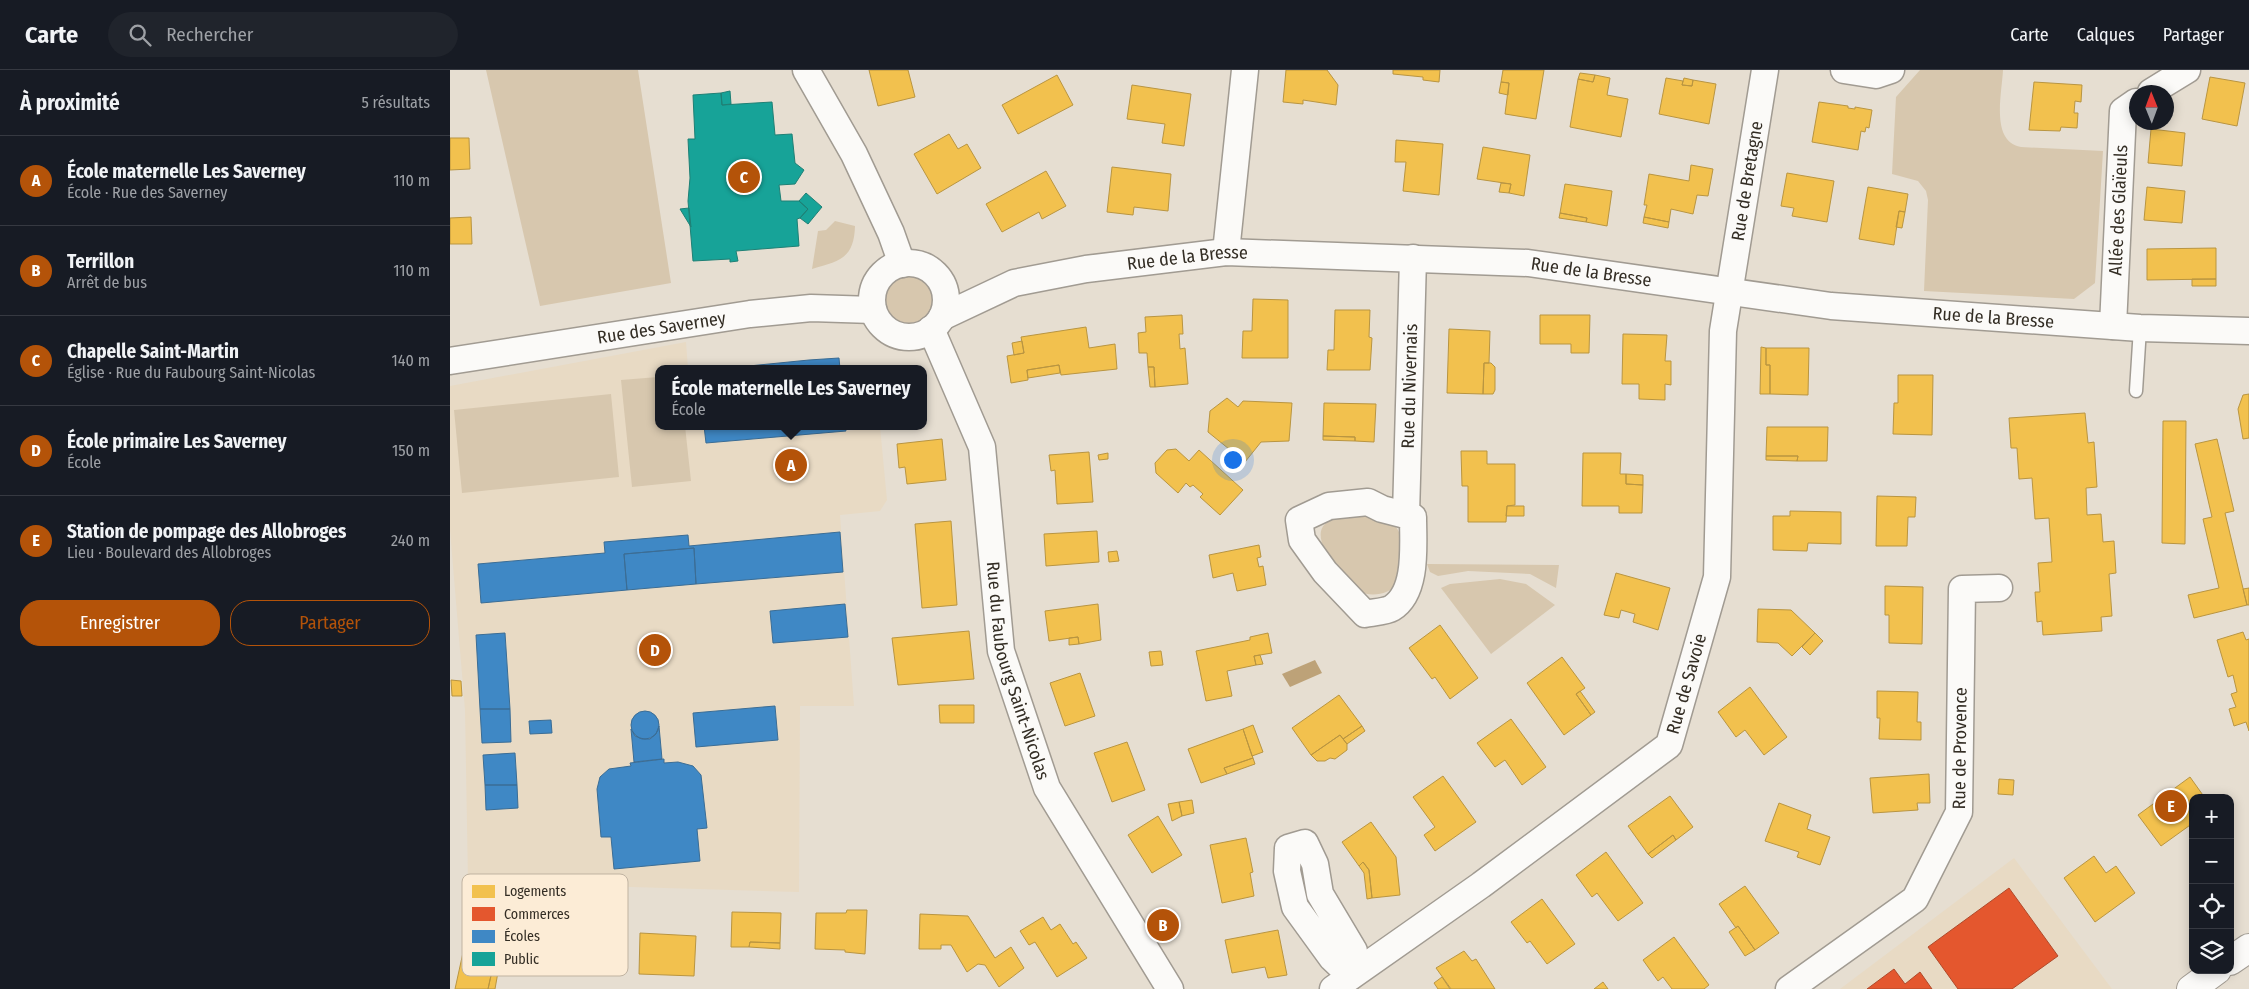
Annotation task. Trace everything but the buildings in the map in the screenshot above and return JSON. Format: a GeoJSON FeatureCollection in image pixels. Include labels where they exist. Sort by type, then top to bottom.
{"type":"FeatureCollection","features":[{"type":"Feature","properties":{"kind":"main road"},"geometry":{"type":"LineString","coordinates":[[2234,958],[2249,948]]}},
{"type":"Feature","properties":{"kind":"main road"},"geometry":{"type":"LineString","coordinates":[[2192,989],[2213,974]]}},
{"type":"Feature","properties":{"kind":"street"},"geometry":{"type":"LineString","coordinates":[[806,70],[854,154],[891,233],[902,264],[890,268],[874,286],[873,310],[884,327],[892,333],[912,336],[922,334],[936,323]]}},
{"type":"Feature","properties":{"kind":"street"},"geometry":{"type":"LineString","coordinates":[[1226,252],[1245,70]]}},
{"type":"Feature","properties":{"kind":"street","name":"Rue de Bretagne"},"geometry":{"type":"LineString","coordinates":[[1728,292],[1765,70]]}},
{"type":"Feature","properties":{"kind":"street"},"geometry":{"type":"LineString","coordinates":[[1844,70],[1876,75],[1891,70]]}},
{"type":"Feature","properties":{"kind":"street"},"geometry":{"type":"LineString","coordinates":[[2162,85],[2187,70]]}},
{"type":"Feature","properties":{"kind":"street","name":"Allée des Glaïeuls"},"geometry":{"type":"LineString","coordinates":[[2113,326],[2123,110],[2129,106]]}},
{"type":"Feature","properties":{"kind":"street","name":"Rue de la Bresse"},"geometry":{"type":"LineString","coordinates":[[936,323],[1014,282],[1086,269],[1226,252],[1528,264],[1831,306],[2140,328],[2249,332]]}},
{"type":"Feature","properties":{"kind":"street","name":"Rue du Nivernais"},"geometry":{"type":"LineString","coordinates":[[1406,515],[1413,258]]}},
{"type":"Feature","properties":{"kind":"street","name":"Rue du Faubourg Saint-Nicolas"},"geometry":{"type":"LineString","coordinates":[[902,264],[922,265],[938,277],[946,297],[945,307],[936,323],[982,447],[1001,651],[1047,788],[1170,989]]}},
{"type":"Feature","properties":{"kind":"street","name":"Rue de Savoie"},"geometry":{"type":"LineString","coordinates":[[1342,983],[1496,874],[1669,745],[1717,577],[1723,331],[1728,292]]}},
{"type":"Feature","properties":{"kind":"street","name":"Rue des Saverney"},"geometry":{"type":"LineString","coordinates":[[450,361],[750,314],[811,308],[873,310]]}},
{"type":"Feature","properties":{"kind":"street","name":"Rue du Nivernais"},"geometry":{"type":"LineString","coordinates":[[1368,502],[1382,509],[1406,515],[1413,517],[1413,558],[1407,594],[1391,608],[1365,614],[1325,572],[1302,540],[1299,520],[1329,506],[1368,502]]}},
{"type":"Feature","properties":{"kind":"street","name":"Rue de Provence"},"geometry":{"type":"LineString","coordinates":[[1789,989],[1915,899],[1959,812],[1962,589],[1999,588]]}},
{"type":"Feature","properties":{"kind":"lane"},"geometry":{"type":"LineString","coordinates":[[2136,391],[2140,328]]}},
{"type":"Feature","properties":{"kind":"shaded area"},"geometry":{"type":"Polygon","coordinates":[[[486,70],[638,70],[671,283],[540,306],[486,70]]]}},
{"type":"Feature","properties":{"kind":"shaded area"},"geometry":{"type":"Polygon","coordinates":[[[1920,70],[2003,70],[2000,103],[2001,127],[2011,143],[2021,147],[2103,151],[2095,283],[2074,299],[1924,291],[1928,200],[1926,191],[1918,181],[1892,174],[1896,97],[1920,70]]]}},
{"type":"Feature","properties":{"kind":"shaded area"},"geometry":{"type":"Polygon","coordinates":[[[835,221],[855,226],[852,246],[837,261],[812,269],[818,231],[826,230],[835,221]]]}},
{"type":"Feature","properties":{"kind":"shaded area"},"geometry":{"type":"Polygon","coordinates":[[[909,275],[919,277],[927,282],[932,290],[934,300],[932,310],[927,318],[919,323],[909,325],[899,323],[891,318],[886,310],[884,300],[886,290],[891,282],[899,277],[909,275]]]}},
{"type":"Feature","properties":{"kind":"shaded area"},"geometry":{"type":"Polygon","coordinates":[[[686,342],[688,365],[655,365],[655,430],[880,430],[887,500],[880,511],[840,515],[854,706],[800,706],[799,892],[628,887],[628,874],[468,874],[465,710],[450,530],[450,386],[686,342]]]}},
{"type":"Feature","properties":{"kind":"shaded area"},"geometry":{"type":"Polygon","coordinates":[[[655,377],[655,430],[685,430],[691,481],[632,487],[621,380],[655,377]]]}},
{"type":"Feature","properties":{"kind":"shaded area"},"geometry":{"type":"Polygon","coordinates":[[[611,394],[619,477],[462,493],[454,410],[611,394]]]}},
{"type":"Feature","properties":{"kind":"shaded area"},"geometry":{"type":"Polygon","coordinates":[[[1338,516],[1369,516],[1392,522],[1399,532],[1402,542],[1396,584],[1389,591],[1373,595],[1362,592],[1352,585],[1330,559],[1321,540],[1321,531],[1325,524],[1333,518],[1338,516]]]}},
{"type":"Feature","properties":{"kind":"shaded area"},"geometry":{"type":"Polygon","coordinates":[[[1427,564],[1559,565],[1556,588],[1530,574],[1468,571],[1438,576],[1430,572],[1427,564]]]}},
{"type":"Feature","properties":{"kind":"shaded area"},"geometry":{"type":"Polygon","coordinates":[[[1500,579],[1526,584],[1555,605],[1491,654],[1441,588],[1450,584],[1500,579]]]}},
{"type":"Feature","properties":{"kind":"shaded area"},"geometry":{"type":"Polygon","coordinates":[[[1315,660],[1322,673],[1290,687],[1282,674],[1315,660]]]}},
{"type":"Feature","properties":{"kind":"shaded area"},"geometry":{"type":"Polygon","coordinates":[[[2014,858],[2112,989],[1840,989],[2014,858]]]}},
{"type":"Feature","properties":{"kind":"place","name":"Chapelle Saint-Martin"},"geometry":{"type":"Point","coordinates":[744,177]}},
{"type":"Feature","properties":{"kind":"place","name":"École maternelle Les Saverney"},"geometry":{"type":"Point","coordinates":[791,465]}},
{"type":"Feature","properties":{"kind":"place","name":"École primaire Les Saverney"},"geometry":{"type":"Point","coordinates":[655,650]}},
{"type":"Feature","properties":{"kind":"place","name":"Station de pompage des Allobroges"},"geometry":{"type":"Point","coordinates":[2171,806]}},
{"type":"Feature","properties":{"kind":"place","name":"Terrillon"},"geometry":{"type":"Point","coordinates":[1163,925]}}]}
